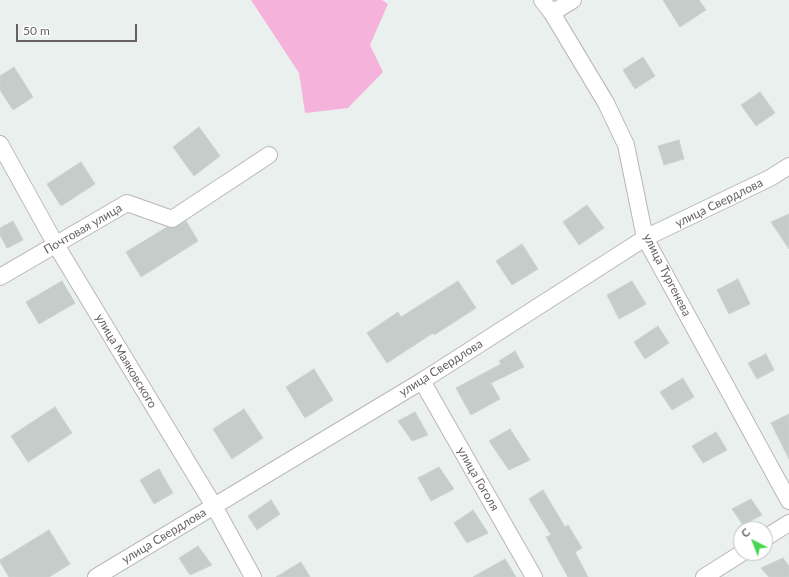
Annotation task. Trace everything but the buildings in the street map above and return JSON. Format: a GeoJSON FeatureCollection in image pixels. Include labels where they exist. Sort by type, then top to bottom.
{"type":"FeatureCollection","features":[{"type":"Feature","properties":{"kind":"street","name":"улица Тургенева"},"geometry":{"type":"LineString","coordinates":[[542,0],[552,13],[606,102],[626,145],[645,238],[789,501]]}},
{"type":"Feature","properties":{"kind":"street"},"geometry":{"type":"LineString","coordinates":[[552,13],[573,0]]}},
{"type":"Feature","properties":{"kind":"street","name":"улица Маяковского"},"geometry":{"type":"LineString","coordinates":[[0,144],[56,245],[214,506],[253,577]]}},
{"type":"Feature","properties":{"kind":"street","name":"Почтовая улица"},"geometry":{"type":"LineString","coordinates":[[0,277],[127,203],[172,219],[269,155]]}},
{"type":"Feature","properties":{"kind":"street","name":"улица Свердлова"},"geometry":{"type":"LineString","coordinates":[[96,577],[422,380],[645,238],[770,178],[789,166]]}},
{"type":"Feature","properties":{"kind":"street","name":"улица Гоголя"},"geometry":{"type":"LineString","coordinates":[[422,380],[534,577]]}},
{"type":"Feature","properties":{"kind":"street"},"geometry":{"type":"LineString","coordinates":[[773,533],[789,523]]}},
{"type":"Feature","properties":{"kind":"street"},"geometry":{"type":"LineString","coordinates":[[704,577],[733,559]]}},
{"type":"Feature","properties":{"kind":"shaded area"},"geometry":{"type":"Polygon","coordinates":[[[251,0],[382,0],[388,4],[370,45],[383,72],[348,108],[305,113],[299,73],[251,0]]]}}]}
